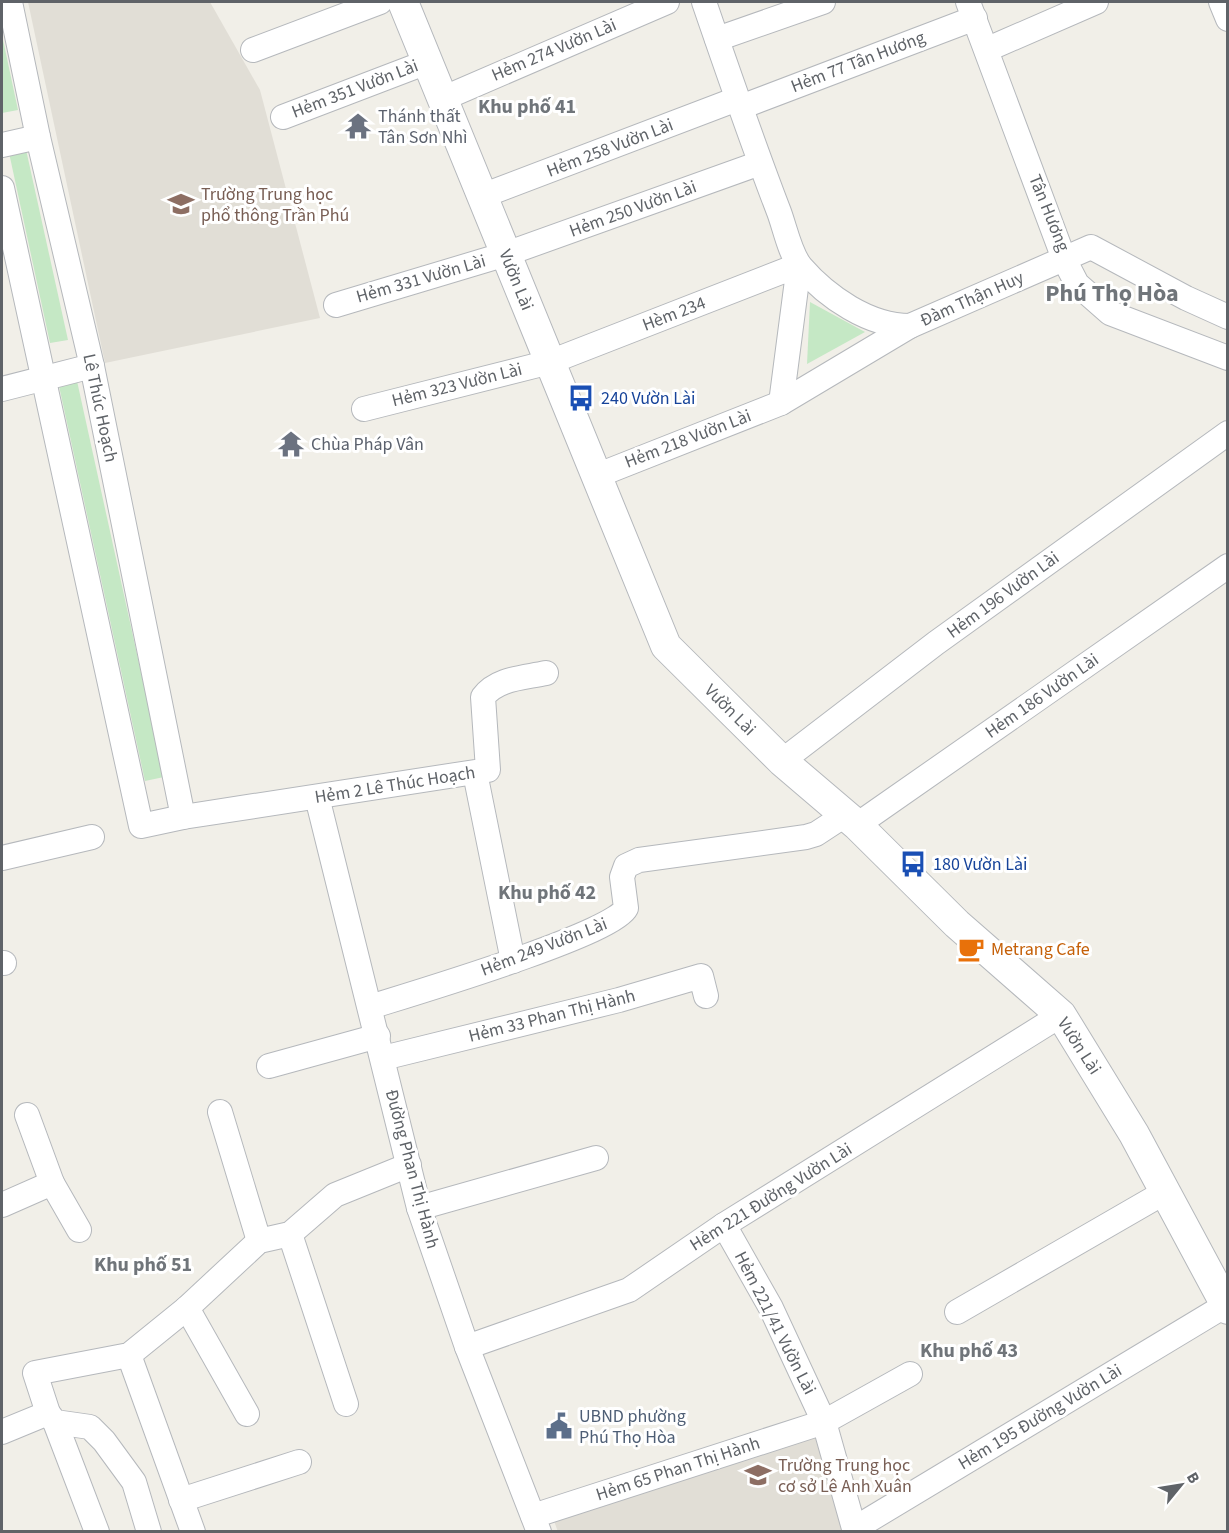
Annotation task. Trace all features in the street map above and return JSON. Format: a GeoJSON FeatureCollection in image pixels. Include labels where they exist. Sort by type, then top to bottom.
{"type":"FeatureCollection","features":[{"type":"Feature","properties":{"kind":"street","name":"Lê Thúc Hoạch"},"geometry":{"type":"LineString","coordinates":[[10,2],[38,137],[92,366],[183,817]]}},
{"type":"Feature","properties":{"kind":"street"},"geometry":{"type":"LineString","coordinates":[[253,50],[380,2]]}},
{"type":"Feature","properties":{"kind":"street","name":"Vườn Lài"},"geometry":{"type":"LineString","coordinates":[[403,2],[666,646],[782,761],[851,820],[957,924],[1061,1015],[1134,1134],[1227,1307]]}},
{"type":"Feature","properties":{"kind":"street","name":"Hẻm 274 Vườn Lài"},"geometry":{"type":"LineString","coordinates":[[442,99],[667,2]]}},
{"type":"Feature","properties":{"kind":"street","name":"Đàm Thận Huy"},"geometry":{"type":"LineString","coordinates":[[704,2],[760,163],[799,265],[823,289],[871,319],[895,326],[910,326],[1064,259]]}},
{"type":"Feature","properties":{"kind":"street"},"geometry":{"type":"LineString","coordinates":[[717,39],[823,2]]}},
{"type":"Feature","properties":{"kind":"street"},"geometry":{"type":"LineString","coordinates":[[988,49],[1096,2]]}},
{"type":"Feature","properties":{"kind":"street"},"geometry":{"type":"LineString","coordinates":[[1221,2],[1227,19]]}},
{"type":"Feature","properties":{"kind":"street","name":"Tân Hương"},"geometry":{"type":"LineString","coordinates":[[971,10],[988,49],[1064,259],[1091,247],[1186,298],[1227,317]]}},
{"type":"Feature","properties":{"kind":"street","name":"Hẻm 77 Tân Hương"},"geometry":{"type":"LineString","coordinates":[[739,103],[971,10]]}},
{"type":"Feature","properties":{"kind":"street","name":"Hẻm 351 Vườn Lài"},"geometry":{"type":"LineString","coordinates":[[283,117],[427,62]]}},
{"type":"Feature","properties":{"kind":"street","name":"Hẻm 258 Vườn Lài"},"geometry":{"type":"LineString","coordinates":[[482,196],[739,103]]}},
{"type":"Feature","properties":{"kind":"street"},"geometry":{"type":"LineString","coordinates":[[2,146],[38,137]]}},
{"type":"Feature","properties":{"kind":"street","name":"Hẻm 250 Vườn Lài"},"geometry":{"type":"LineString","coordinates":[[506,254],[760,163]]}},
{"type":"Feature","properties":{"kind":"street"},"geometry":{"type":"LineString","coordinates":[[2,188],[45,380]]}},
{"type":"Feature","properties":{"kind":"street","name":"Hẻm 331 Vườn Lài"},"geometry":{"type":"LineString","coordinates":[[336,304],[506,254]]}},
{"type":"Feature","properties":{"kind":"street"},"geometry":{"type":"LineString","coordinates":[[1064,259],[1077,284],[1110,313],[1227,358]]}},
{"type":"Feature","properties":{"kind":"street"},"geometry":{"type":"LineString","coordinates":[[781,403],[799,265]]}},
{"type":"Feature","properties":{"kind":"street","name":"Hèm 234"},"geometry":{"type":"LineString","coordinates":[[550,362],[799,265]]}},
{"type":"Feature","properties":{"kind":"street","name":"Hẻm 218 Vườn Lài"},"geometry":{"type":"LineString","coordinates":[[596,476],[781,403],[910,326]]}},
{"type":"Feature","properties":{"kind":"street","name":"Hẻm 323 Vườn Lài"},"geometry":{"type":"LineString","coordinates":[[364,408],[550,362]]}},
{"type":"Feature","properties":{"kind":"street"},"geometry":{"type":"LineString","coordinates":[[2,389],[45,380],[92,366]]}},
{"type":"Feature","properties":{"kind":"street","name":"Hẻm 2 Lê Thúc Hoạch"},"geometry":{"type":"LineString","coordinates":[[45,380],[150,824],[488,770],[483,698],[488,690],[501,682],[546,673]]}},
{"type":"Feature","properties":{"kind":"street","name":"Hẻm 196 Vườn Lài"},"geometry":{"type":"LineString","coordinates":[[782,761],[936,643],[1227,433]]}},
{"type":"Feature","properties":{"kind":"street","name":"Hẻm 186 Vườn Lài"},"geometry":{"type":"LineString","coordinates":[[851,820],[1227,566]]}},
{"type":"Feature","properties":{"kind":"street"},"geometry":{"type":"LineString","coordinates":[[476,773],[513,961]]}},
{"type":"Feature","properties":{"kind":"street","name":"Đường Phan Thị Hành"},"geometry":{"type":"LineString","coordinates":[[317,797],[419,1208],[467,1347],[536,1524]]}},
{"type":"Feature","properties":{"kind":"street","name":"Hẻm 249 Vườn Lài"},"geometry":{"type":"LineString","coordinates":[[370,1007],[513,961],[607,924],[624,913],[626,908],[622,877],[626,866],[639,860],[806,837],[851,820]]}},
{"type":"Feature","properties":{"kind":"street"},"geometry":{"type":"LineString","coordinates":[[2,858],[92,837]]}},
{"type":"Feature","properties":{"kind":"street","name":"Hẻm 33 Phan Thị Hành"},"geometry":{"type":"LineString","coordinates":[[380,1047],[619,1000],[700,976],[705,996]]}},
{"type":"Feature","properties":{"kind":"street","name":"Hẻm 221 Đường Vườn Lài"},"geometry":{"type":"LineString","coordinates":[[467,1347],[629,1290],[724,1225],[1061,1015]]}},
{"type":"Feature","properties":{"kind":"street"},"geometry":{"type":"LineString","coordinates":[[268,1066],[380,1047]]}},
{"type":"Feature","properties":{"kind":"street"},"geometry":{"type":"LineString","coordinates":[[220,1112],[259,1241]]}},
{"type":"Feature","properties":{"kind":"street"},"geometry":{"type":"LineString","coordinates":[[27,1115],[52,1183],[79,1230]]}},
{"type":"Feature","properties":{"kind":"street"},"geometry":{"type":"LineString","coordinates":[[419,1208],[596,1158]]}},
{"type":"Feature","properties":{"kind":"street"},"geometry":{"type":"LineString","coordinates":[[97,1532],[35,1373],[129,1355],[187,1308],[259,1241],[290,1234],[335,1195],[410,1165]]}},
{"type":"Feature","properties":{"kind":"street"},"geometry":{"type":"LineString","coordinates":[[2,1205],[52,1183]]}},
{"type":"Feature","properties":{"kind":"street"},"geometry":{"type":"LineString","coordinates":[[957,1312],[1165,1192]]}},
{"type":"Feature","properties":{"kind":"street","name":"Hẻm 221/41 Vườn Lài"},"geometry":{"type":"LineString","coordinates":[[724,1225],[771,1308],[824,1422],[854,1530]]}},
{"type":"Feature","properties":{"kind":"street"},"geometry":{"type":"LineString","coordinates":[[290,1234],[346,1404]]}},
{"type":"Feature","properties":{"kind":"street","name":"Hẻm 195 Đường Vườn Lài"},"geometry":{"type":"LineString","coordinates":[[854,1530],[1227,1307]]}},
{"type":"Feature","properties":{"kind":"street"},"geometry":{"type":"LineString","coordinates":[[187,1308],[247,1414]]}},
{"type":"Feature","properties":{"kind":"street"},"geometry":{"type":"LineString","coordinates":[[129,1355],[193,1532]]}},
{"type":"Feature","properties":{"kind":"street","name":"Hẻm 65 Phan Thị Hành"},"geometry":{"type":"LineString","coordinates":[[536,1524],[824,1422],[910,1374]]}},
{"type":"Feature","properties":{"kind":"street"},"geometry":{"type":"LineString","coordinates":[[2,1432],[52,1417],[90,1427],[105,1442],[134,1482],[149,1532]]}},
{"type":"Feature","properties":{"kind":"street"},"geometry":{"type":"LineString","coordinates":[[182,1500],[299,1462]]}},
{"type":"Feature","properties":{"kind":"shaded area","name":"Trường Trung học phổ thông Trần Phú"},"geometry":{"type":"Polygon","coordinates":[[[28,2],[210,2],[260,90],[320,318],[105,363],[28,2]]]}},
{"type":"Feature","properties":{"kind":"shaded area","name":"Trường Trung học cơ sở Lê Anh Xuân"},"geometry":{"type":"Polygon","coordinates":[[[818,1432],[846,1531],[558,1532],[553,1518],[818,1432]]]}},
{"type":"Feature","properties":{"kind":"green space"},"geometry":{"type":"Polygon","coordinates":[[[2,35],[18,110],[2,113],[2,35]]]}},
{"type":"Feature","properties":{"kind":"green space"},"geometry":{"type":"Polygon","coordinates":[[[25,145],[68,340],[50,343],[8,148],[25,145]]]}},
{"type":"Feature","properties":{"kind":"green space"},"geometry":{"type":"Polygon","coordinates":[[[810,302],[865,332],[807,364],[810,302]]]}},
{"type":"Feature","properties":{"kind":"green space"},"geometry":{"type":"Polygon","coordinates":[[[77,381],[164,777],[145,781],[59,386],[77,381]]]}},
{"type":"Feature","properties":{"kind":"place","name":"Thánh thất Tân Sơn Nhì"},"geometry":{"type":"Point","coordinates":[358,126]}},
{"type":"Feature","properties":{"kind":"place","name":"Trường Trung học phổ thông Trần Phú"},"geometry":{"type":"Point","coordinates":[181,204]}},
{"type":"Feature","properties":{"kind":"place","name":"240 Vườn Lài"},"geometry":{"type":"Point","coordinates":[581,398]}},
{"type":"Feature","properties":{"kind":"place","name":"Chùa Pháp Vân"},"geometry":{"type":"Point","coordinates":[291,444]}},
{"type":"Feature","properties":{"kind":"place","name":"180 Vườn Lài"},"geometry":{"type":"Point","coordinates":[913,864]}},
{"type":"Feature","properties":{"kind":"place","name":"Metrang Cafe"},"geometry":{"type":"Point","coordinates":[971,949]}},
{"type":"Feature","properties":{"kind":"place","name":"UBND phường Phú Thọ Hòa"},"geometry":{"type":"Point","coordinates":[559,1426]}},
{"type":"Feature","properties":{"kind":"place","name":"Trường Trung học cơ sở Lê Anh Xuân"},"geometry":{"type":"Point","coordinates":[758,1475]}},
{"type":"Feature","properties":{"kind":"district","name":"Khu phố 41"},"geometry":{"type":"Point","coordinates":[527,107]}},
{"type":"Feature","properties":{"kind":"district","name":"Phú Thọ Hòa"},"geometry":{"type":"Point","coordinates":[1112,293]}},
{"type":"Feature","properties":{"kind":"district","name":"Khu phố 42"},"geometry":{"type":"Point","coordinates":[547,893]}},
{"type":"Feature","properties":{"kind":"district","name":"Khu phố 51"},"geometry":{"type":"Point","coordinates":[143,1265]}},
{"type":"Feature","properties":{"kind":"district","name":"Khu phố 43"},"geometry":{"type":"Point","coordinates":[969,1351]}}]}
